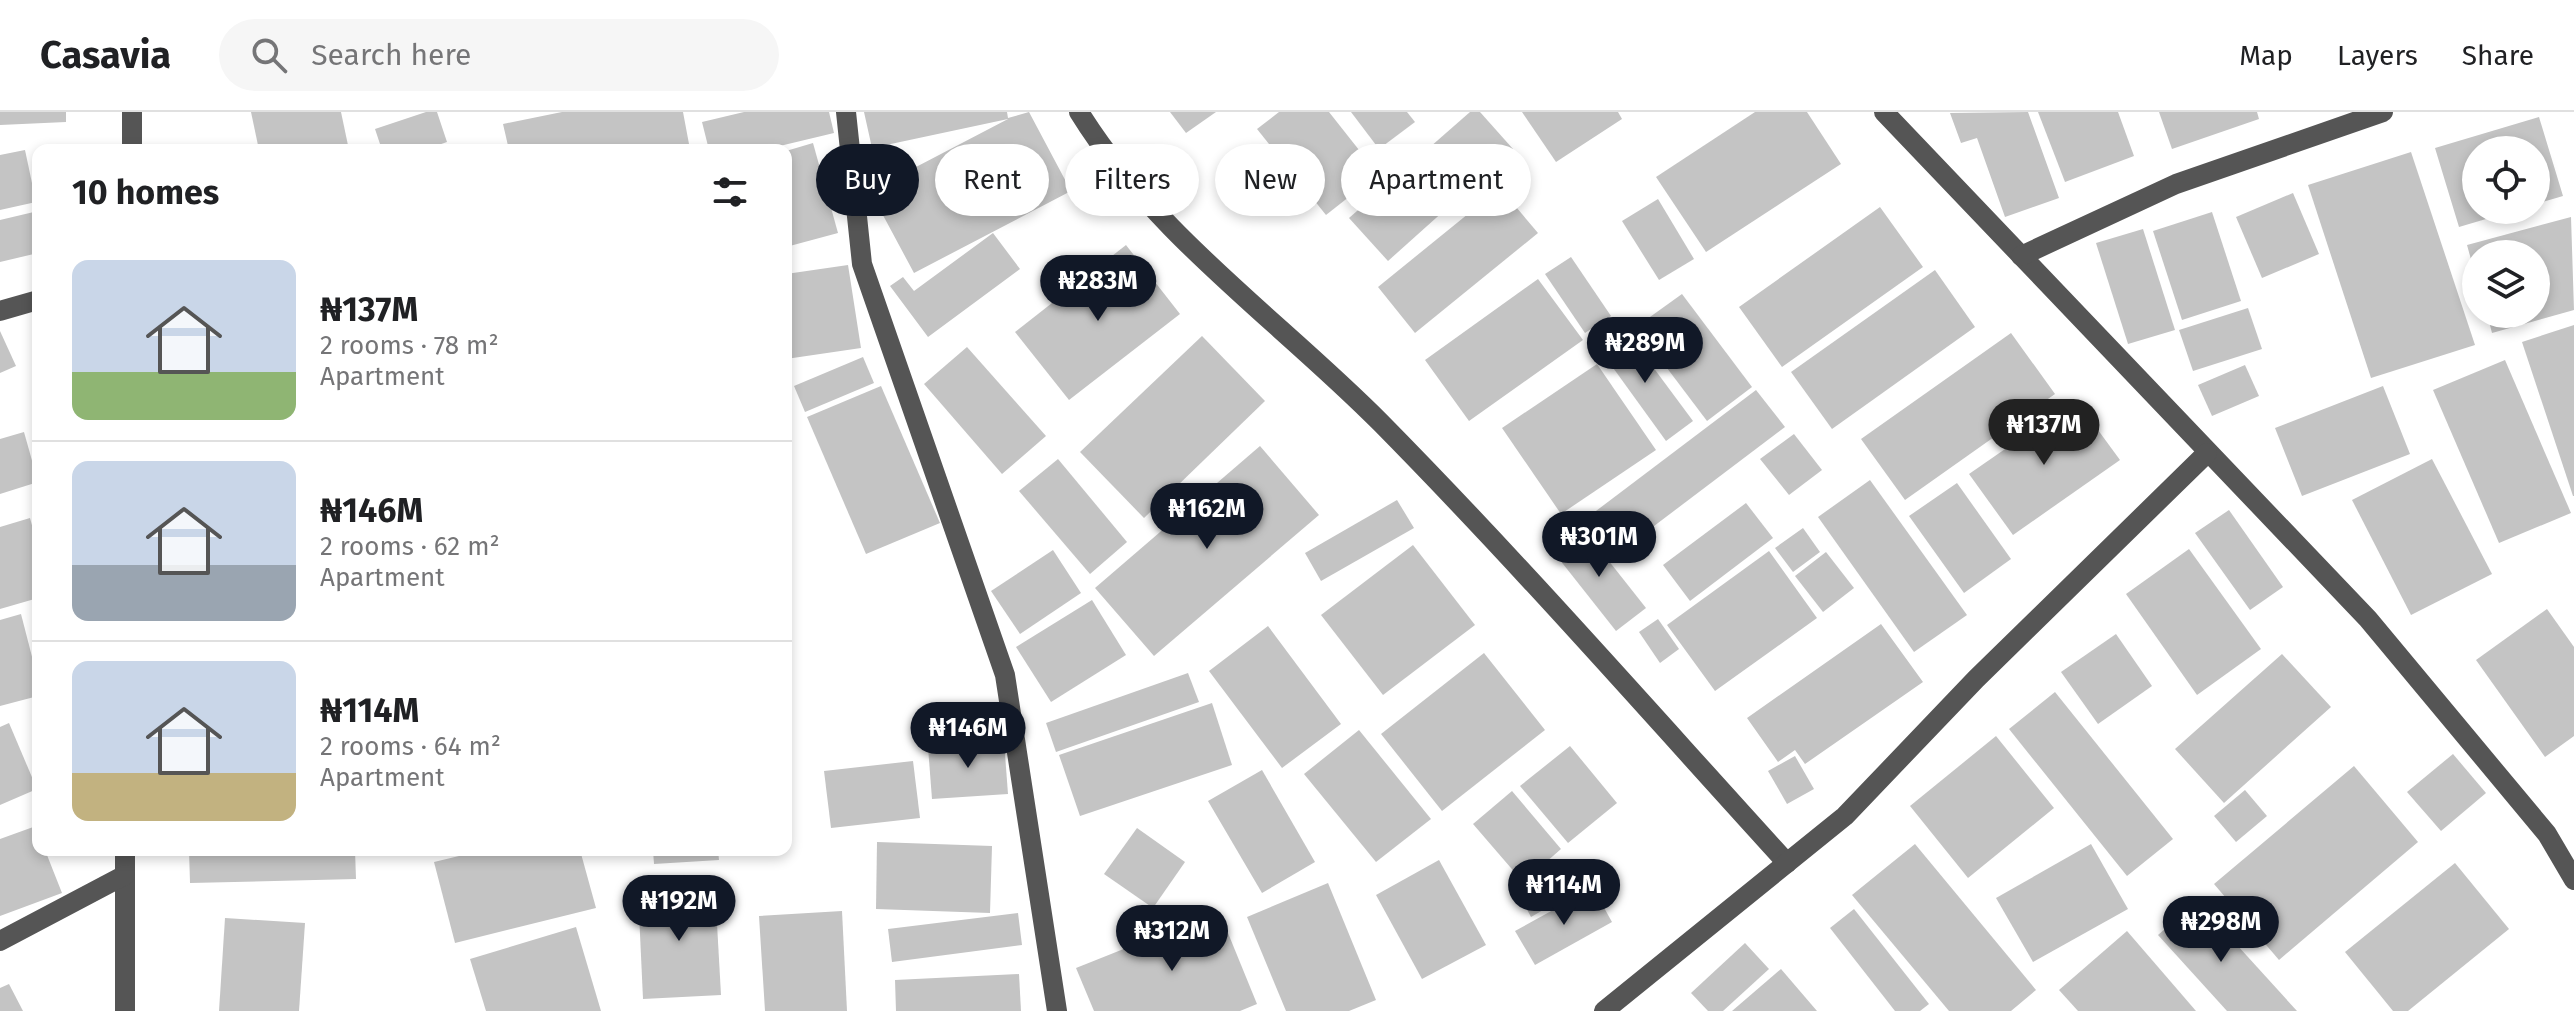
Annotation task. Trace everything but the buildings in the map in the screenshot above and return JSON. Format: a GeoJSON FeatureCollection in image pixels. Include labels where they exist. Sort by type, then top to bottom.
{"type":"FeatureCollection","features":[{"type":"Feature","properties":{"kind":"street"},"geometry":{"type":"LineString","coordinates":[[132,112],[132,144]]}},
{"type":"Feature","properties":{"kind":"street"},"geometry":{"type":"LineString","coordinates":[[846,112],[862,264],[1005,675],[1057,1011]]}},
{"type":"Feature","properties":{"kind":"street"},"geometry":{"type":"LineString","coordinates":[[1079,112],[1116,169],[1169,224],[1381,423],[1787,863]]}},
{"type":"Feature","properties":{"kind":"street"},"geometry":{"type":"LineString","coordinates":[[1884,112],[2368,619],[2547,834],[2574,880]]}},
{"type":"Feature","properties":{"kind":"street"},"geometry":{"type":"LineString","coordinates":[[2021,256],[2176,184],[2383,112]]}},
{"type":"Feature","properties":{"kind":"street"},"geometry":{"type":"LineString","coordinates":[[0,311],[32,302]]}},
{"type":"Feature","properties":{"kind":"street"},"geometry":{"type":"LineString","coordinates":[[1604,1011],[1845,816],[1976,679],[2207,453]]}},
{"type":"Feature","properties":{"kind":"street"},"geometry":{"type":"LineString","coordinates":[[125,856],[125,1011]]}},
{"type":"Feature","properties":{"kind":"street"},"geometry":{"type":"LineString","coordinates":[[0,941],[125,875]]}}]}
